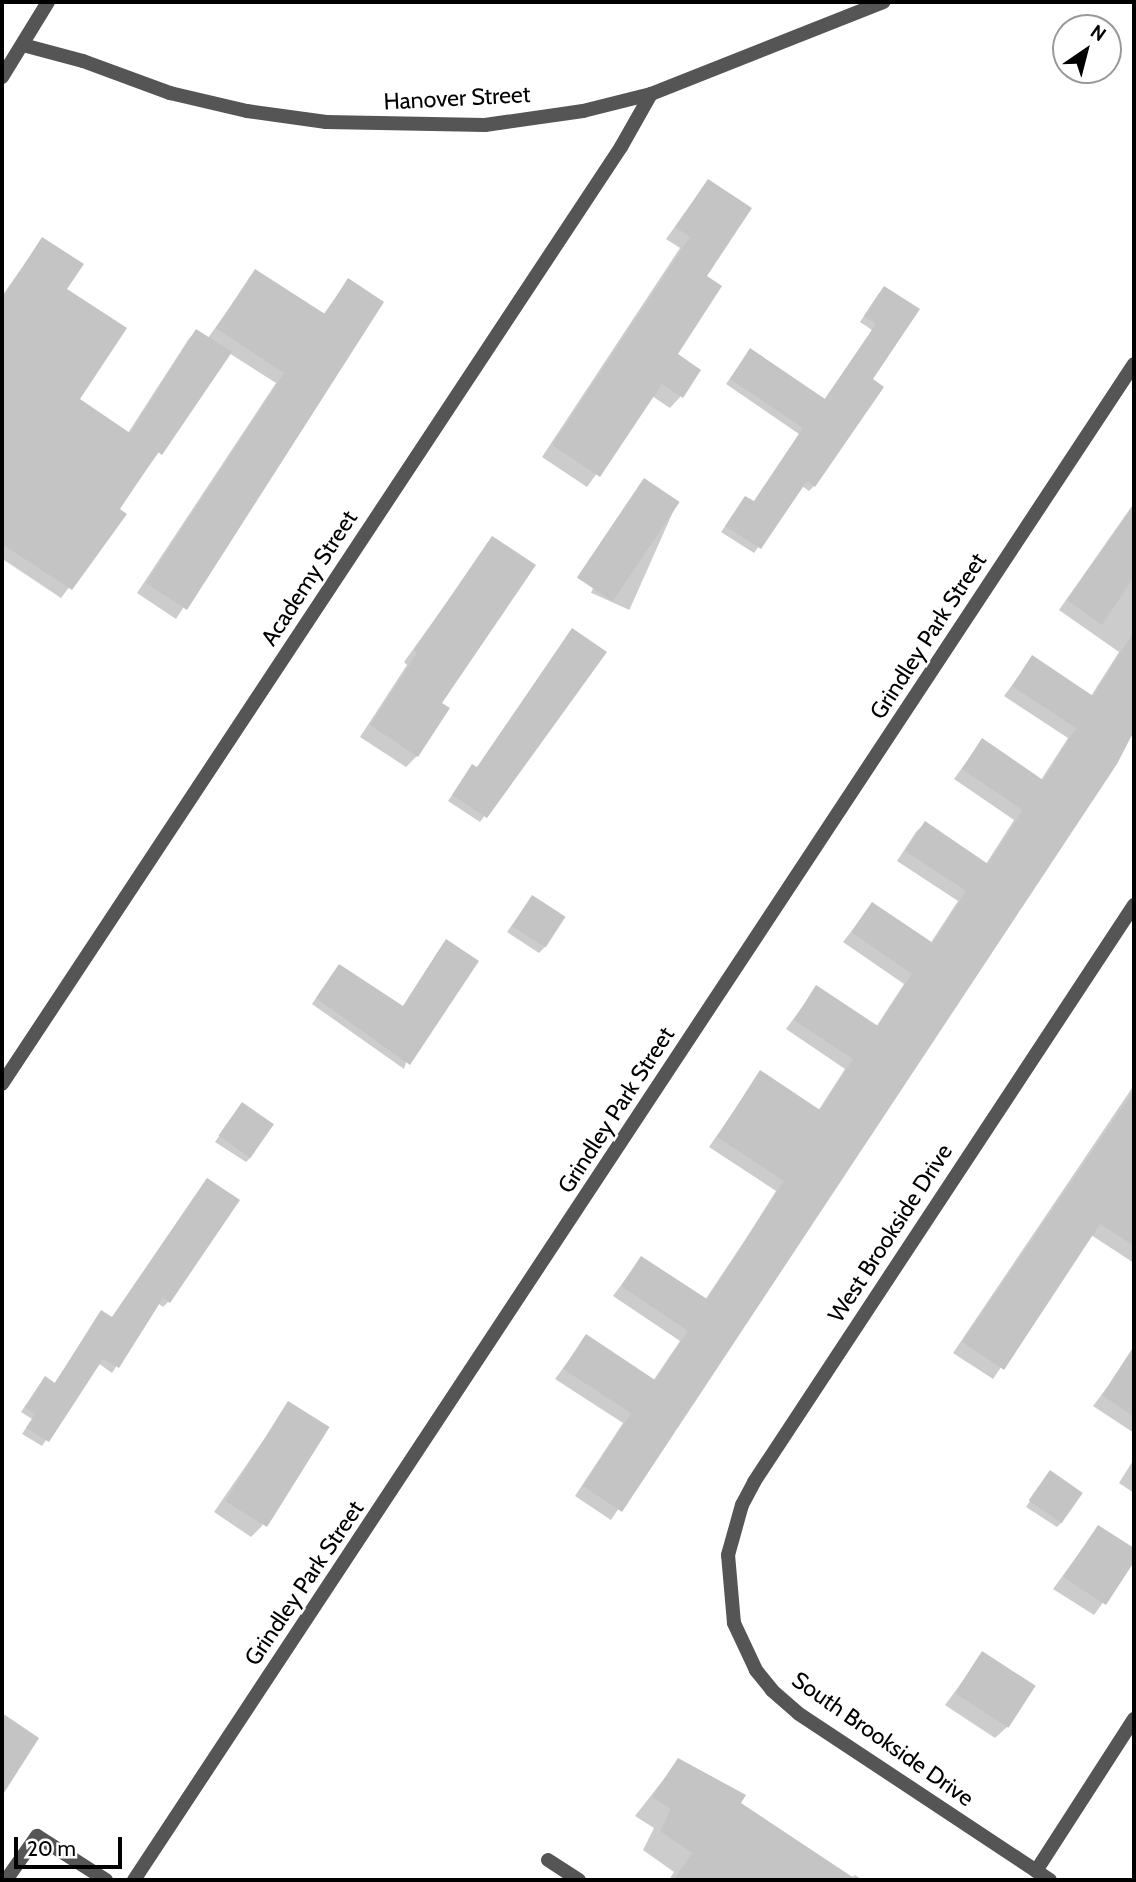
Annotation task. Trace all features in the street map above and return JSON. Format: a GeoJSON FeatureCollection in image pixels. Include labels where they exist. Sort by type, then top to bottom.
{"type":"FeatureCollection","features":[{"type":"Feature","properties":{"kind":"street"},"geometry":{"type":"LineString","coordinates":[[2,78],[48,2]]}},
{"type":"Feature","properties":{"kind":"street","name":"Hanover Street"},"geometry":{"type":"LineString","coordinates":[[23,45],[83,61],[170,93],[326,122],[485,125],[583,111],[652,94],[883,2]]}},
{"type":"Feature","properties":{"kind":"street","name":"Academy Street"},"geometry":{"type":"LineString","coordinates":[[2,1084],[621,147],[652,94]]}},
{"type":"Feature","properties":{"kind":"street","name":"Grindley Park Street"},"geometry":{"type":"LineString","coordinates":[[134,1880],[1134,364]]}},
{"type":"Feature","properties":{"kind":"street","name":"West Brookside Drive"},"geometry":{"type":"LineString","coordinates":[[730,1602],[730,1542],[754,1482],[1134,905]]}},
{"type":"Feature","properties":{"kind":"street","name":"South Brookside Drive"},"geometry":{"type":"LineString","coordinates":[[730,1602],[743,1647],[772,1690],[798,1713],[1050,1880]]}},
{"type":"Feature","properties":{"kind":"street"},"geometry":{"type":"LineString","coordinates":[[1036,1871],[1134,1719]]}},
{"type":"Feature","properties":{"kind":"street"},"geometry":{"type":"LineString","coordinates":[[6,1880],[37,1836],[106,1880]]}},
{"type":"Feature","properties":{"kind":"street"},"geometry":{"type":"LineString","coordinates":[[548,1860],[579,1880]]}},
{"type":"Feature","properties":{"kind":"building"},"geometry":{"type":"Polygon","coordinates":[[[708,179],[752,208],[707,276],[722,286],[678,354],[701,370],[683,398],[662,384],[600,477],[552,445],[690,237],[675,227],[708,179]]]}},
{"type":"Feature","properties":{"kind":"building"},"geometry":{"type":"Polygon","coordinates":[[[42,237],[84,264],[67,289],[127,328],[80,399],[130,433],[196,329],[232,352],[162,455],[158,452],[120,509],[127,514],[72,590],[2,544],[2,299],[42,237]]]}},
{"type":"Feature","properties":{"kind":"building"},"geometry":{"type":"Polygon","coordinates":[[[255,269],[325,314],[348,278],[384,302],[187,610],[146,583],[284,373],[216,328],[255,269]]]}},
{"type":"Feature","properties":{"kind":"building"},"geometry":{"type":"Polygon","coordinates":[[[884,286],[920,309],[873,379],[884,387],[815,487],[807,481],[761,549],[725,526],[745,496],[754,501],[803,428],[730,379],[750,348],[825,399],[876,324],[864,316],[884,286]]]}},
{"type":"Feature","properties":{"kind":"building"},"geometry":{"type":"Polygon","coordinates":[[[644,478],[680,502],[613,602],[577,577],[644,478]]]}},
{"type":"Feature","properties":{"kind":"building"},"geometry":{"type":"Polygon","coordinates":[[[1134,505],[1134,577],[1102,625],[1067,600],[1134,505]]]}},
{"type":"Feature","properties":{"kind":"building"},"geometry":{"type":"Polygon","coordinates":[[[492,536],[536,565],[442,703],[450,708],[418,757],[370,725],[417,653],[414,650],[492,536]]]}},
{"type":"Feature","properties":{"kind":"building"},"geometry":{"type":"Polygon","coordinates":[[[572,628],[607,652],[487,818],[452,795],[472,764],[477,767],[572,628]]]}},
{"type":"Feature","properties":{"kind":"building"},"geometry":{"type":"Polygon","coordinates":[[[1134,631],[1134,731],[1117,764],[622,1512],[583,1486],[631,1413],[563,1369],[586,1334],[655,1380],[688,1331],[621,1286],[641,1256],[707,1299],[784,1181],[717,1137],[760,1070],[820,1110],[853,1059],[794,1020],[816,985],[878,1026],[912,974],[851,932],[872,902],[933,943],[966,891],[905,851],[925,821],[988,864],[1023,810],[962,769],[982,738],[1043,780],[1076,728],[1012,686],[1032,655],[1093,696],[1134,631]]]}},
{"type":"Feature","properties":{"kind":"building"},"geometry":{"type":"Polygon","coordinates":[[[532,895],[566,917],[545,948],[512,926],[532,895]]]}},
{"type":"Feature","properties":{"kind":"building"},"geometry":{"type":"Polygon","coordinates":[[[446,939],[479,961],[410,1065],[316,998],[339,964],[403,1006],[446,939]]]}},
{"type":"Feature","properties":{"kind":"building"},"geometry":{"type":"Polygon","coordinates":[[[1134,1090],[1134,1246],[1100,1224],[1004,1370],[962,1342],[1134,1090]]]}},
{"type":"Feature","properties":{"kind":"building"},"geometry":{"type":"Polygon","coordinates":[[[242,1102],[274,1124],[250,1158],[218,1136],[242,1102]]]}},
{"type":"Feature","properties":{"kind":"building"},"geometry":{"type":"Polygon","coordinates":[[[207,1178],[240,1200],[170,1303],[163,1298],[119,1368],[103,1359],[49,1442],[26,1428],[35,1414],[25,1407],[45,1376],[55,1383],[101,1310],[112,1317],[207,1178]]]}},
{"type":"Feature","properties":{"kind":"building"},"geometry":{"type":"Polygon","coordinates":[[[1134,1346],[1134,1417],[1102,1395],[1134,1346]]]}},
{"type":"Feature","properties":{"kind":"building"},"geometry":{"type":"Polygon","coordinates":[[[288,1401],[330,1427],[267,1527],[225,1501],[288,1401]]]}},
{"type":"Feature","properties":{"kind":"building"},"geometry":{"type":"Polygon","coordinates":[[[1050,1470],[1083,1493],[1062,1523],[1029,1500],[1050,1470]]]}},
{"type":"Feature","properties":{"kind":"building"},"geometry":{"type":"Polygon","coordinates":[[[1098,1525],[1134,1548],[1134,1562],[1106,1605],[1063,1577],[1098,1525]]]}},
{"type":"Feature","properties":{"kind":"building"},"geometry":{"type":"Polygon","coordinates":[[[982,1651],[1036,1686],[1008,1728],[955,1693],[982,1651]]]}},
{"type":"Feature","properties":{"kind":"building"},"geometry":{"type":"Polygon","coordinates":[[[2,1713],[39,1738],[2,1796],[2,1713]]]}},
{"type":"Feature","properties":{"kind":"building"},"geometry":{"type":"Polygon","coordinates":[[[678,1758],[746,1795],[741,1803],[857,1880],[674,1880],[692,1853],[660,1831],[671,1809],[652,1797],[678,1758]]]}}]}
